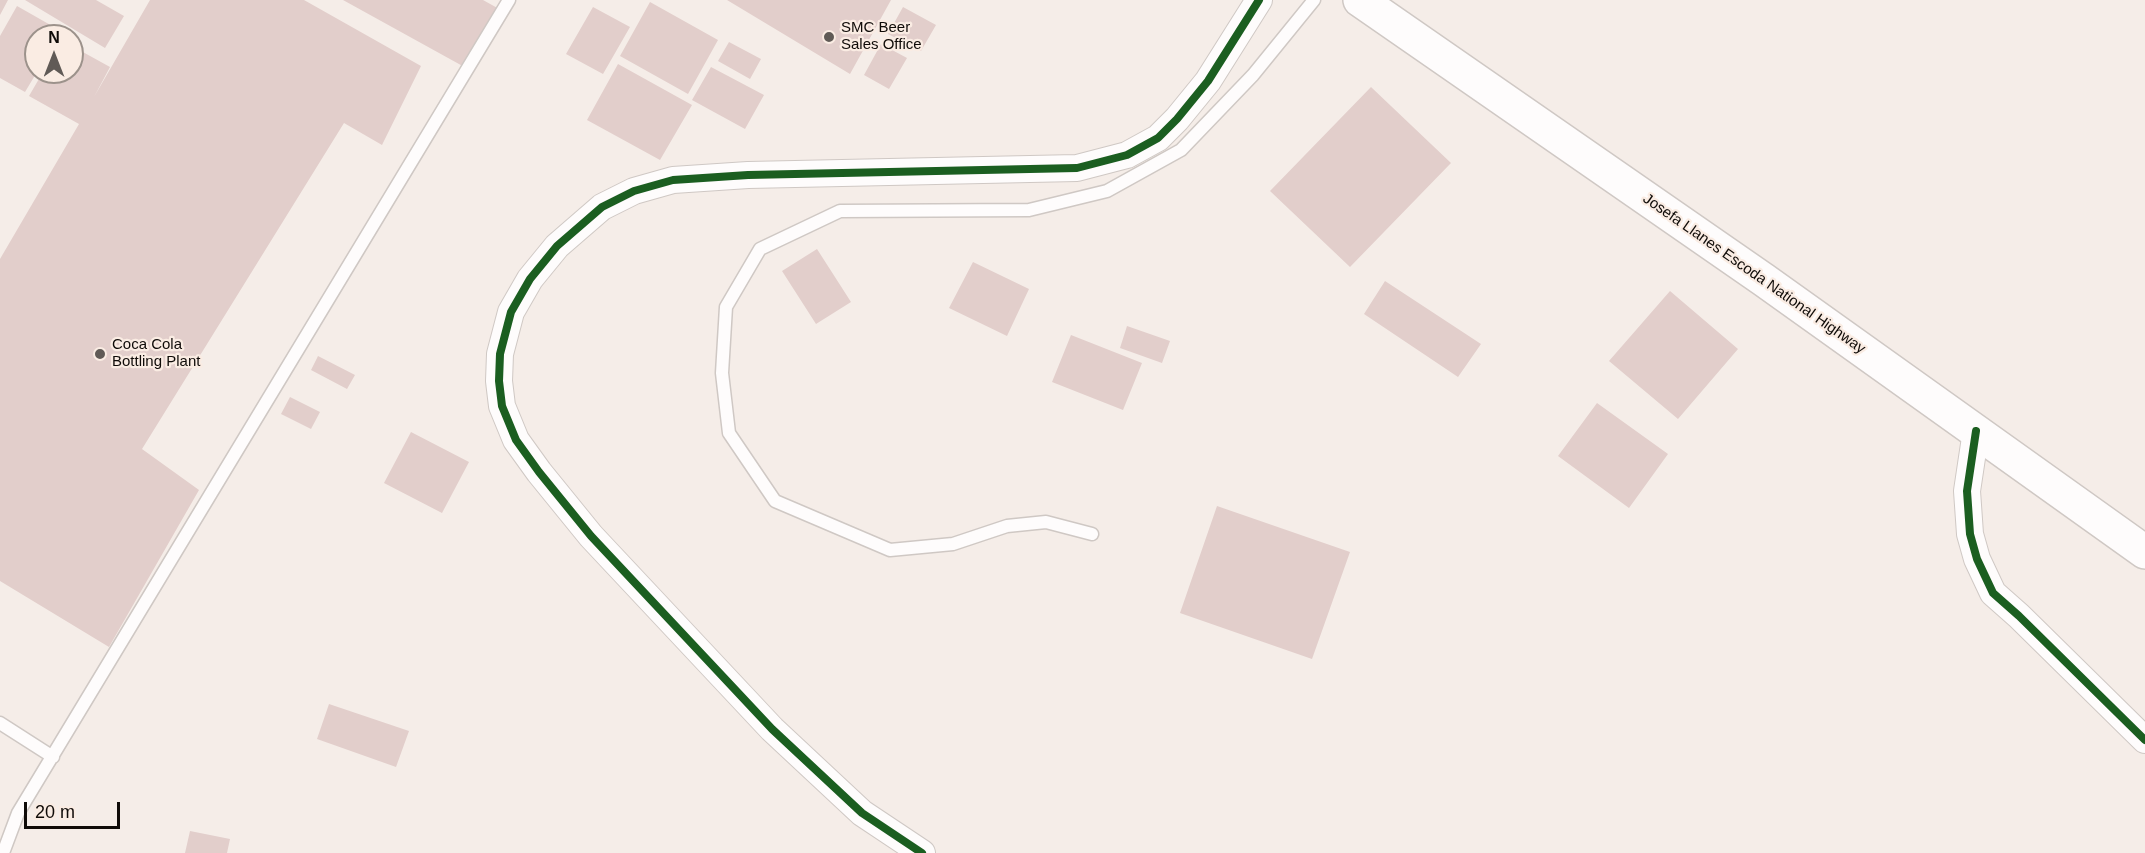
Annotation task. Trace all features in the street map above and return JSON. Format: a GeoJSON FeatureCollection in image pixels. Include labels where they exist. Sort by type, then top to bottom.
{"type":"FeatureCollection","features":[{"type":"Feature","properties":{"kind":"main road","name":"Josefa Llanes Escoda National Highway"},"geometry":{"type":"LineString","coordinates":[[1360,0],[1764,280],[2145,552]]}},
{"type":"Feature","properties":{"kind":"street"},"geometry":{"type":"LineString","coordinates":[[922,853],[862,813],[772,729],[591,536],[540,472],[516,440],[502,406],[499,381],[500,354],[512,312],[530,279],[557,246],[602,207],[634,191],[673,180],[748,175],[1077,168],[1127,155],[1158,138],[1177,119],[1208,81],[1259,0]]}},
{"type":"Feature","properties":{"kind":"street"},"geometry":{"type":"LineString","coordinates":[[1976,431],[1967,491],[1970,534],[1977,559],[1993,593],[2145,740]]}},
{"type":"Feature","properties":{"kind":"lane"},"geometry":{"type":"LineString","coordinates":[[3,853],[18,813],[509,0]]}},
{"type":"Feature","properties":{"kind":"lane"},"geometry":{"type":"LineString","coordinates":[[1092,534],[1046,522],[1007,526],[953,544],[890,550],[775,501],[729,433],[722,374],[726,307],[760,249],[840,212],[1029,210],[1107,191],[1181,150],[1252,75],[1314,0]]}},
{"type":"Feature","properties":{"kind":"lane"},"geometry":{"type":"LineString","coordinates":[[0,723],[53,757]]}},
{"type":"Feature","properties":{"kind":"building"},"geometry":{"type":"Polygon","coordinates":[[[0,0],[8,0],[0,15],[0,0]]]}},
{"type":"Feature","properties":{"kind":"building"},"geometry":{"type":"Polygon","coordinates":[[[25,0],[96,0],[124,16],[105,48],[84,35],[84,24],[65,24],[25,0]]]}},
{"type":"Feature","properties":{"kind":"building","name":"Coca Cola Bottling Plant"},"geometry":{"type":"Polygon","coordinates":[[[150,0],[304,0],[421,66],[382,145],[344,123],[142,449],[199,490],[109,647],[0,581],[0,259],[79,124],[29,96],[36,84],[84,84],[84,53],[110,67],[94,97],[150,0]]]}},
{"type":"Feature","properties":{"kind":"building"},"geometry":{"type":"Polygon","coordinates":[[[343,0],[483,0],[501,10],[468,69],[343,0]]]}},
{"type":"Feature","properties":{"kind":"building","name":"SMC Beer Sales Office"},"geometry":{"type":"Polygon","coordinates":[[[727,0],[891,0],[850,74],[727,0]]]}},
{"type":"Feature","properties":{"kind":"building"},"geometry":{"type":"Polygon","coordinates":[[[650,2],[718,40],[688,94],[620,56],[650,2]]]}},
{"type":"Feature","properties":{"kind":"building"},"geometry":{"type":"Polygon","coordinates":[[[17,6],[49,24],[24,24],[24,84],[30,84],[25,92],[0,78],[0,36],[17,6]]]}},
{"type":"Feature","properties":{"kind":"building"},"geometry":{"type":"Polygon","coordinates":[[[593,7],[630,27],[603,74],[566,54],[593,7]]]}},
{"type":"Feature","properties":{"kind":"building"},"geometry":{"type":"Polygon","coordinates":[[[903,7],[936,25],[921,51],[888,34],[903,7]]]}},
{"type":"Feature","properties":{"kind":"building"},"geometry":{"type":"Polygon","coordinates":[[[729,42],[761,59],[750,79],[718,61],[729,42]]]}},
{"type":"Feature","properties":{"kind":"building"},"geometry":{"type":"Polygon","coordinates":[[[881,44],[907,58],[889,89],[864,75],[881,44]]]}},
{"type":"Feature","properties":{"kind":"building"},"geometry":{"type":"Polygon","coordinates":[[[618,64],[692,105],[660,160],[587,120],[618,64]]]}},
{"type":"Feature","properties":{"kind":"building"},"geometry":{"type":"Polygon","coordinates":[[[711,67],[764,95],[745,129],[692,100],[711,67]]]}},
{"type":"Feature","properties":{"kind":"building"},"geometry":{"type":"Polygon","coordinates":[[[1371,87],[1451,163],[1350,267],[1270,191],[1371,87]]]}},
{"type":"Feature","properties":{"kind":"building"},"geometry":{"type":"Polygon","coordinates":[[[817,249],[851,302],[816,324],[782,271],[817,249]]]}},
{"type":"Feature","properties":{"kind":"building"},"geometry":{"type":"Polygon","coordinates":[[[973,262],[1029,289],[1007,336],[949,308],[973,262]]]}},
{"type":"Feature","properties":{"kind":"building"},"geometry":{"type":"Polygon","coordinates":[[[1385,281],[1481,344],[1458,377],[1364,314],[1385,281]]]}},
{"type":"Feature","properties":{"kind":"building"},"geometry":{"type":"Polygon","coordinates":[[[1670,291],[1738,349],[1678,419],[1609,361],[1670,291]]]}},
{"type":"Feature","properties":{"kind":"building"},"geometry":{"type":"Polygon","coordinates":[[[1127,326],[1170,341],[1162,363],[1120,348],[1127,326]]]}},
{"type":"Feature","properties":{"kind":"building"},"geometry":{"type":"Polygon","coordinates":[[[1071,335],[1142,363],[1123,410],[1052,382],[1071,335]]]}},
{"type":"Feature","properties":{"kind":"building"},"geometry":{"type":"Polygon","coordinates":[[[318,356],[355,375],[347,389],[311,370],[318,356]]]}},
{"type":"Feature","properties":{"kind":"building"},"geometry":{"type":"Polygon","coordinates":[[[290,397],[320,412],[311,429],[281,414],[290,397]]]}},
{"type":"Feature","properties":{"kind":"building"},"geometry":{"type":"Polygon","coordinates":[[[1597,403],[1668,454],[1629,508],[1558,456],[1597,403]]]}},
{"type":"Feature","properties":{"kind":"building"},"geometry":{"type":"Polygon","coordinates":[[[411,432],[469,462],[442,513],[384,483],[411,432]]]}},
{"type":"Feature","properties":{"kind":"building"},"geometry":{"type":"Polygon","coordinates":[[[1217,506],[1350,552],[1312,659],[1180,613],[1217,506]]]}},
{"type":"Feature","properties":{"kind":"building"},"geometry":{"type":"Polygon","coordinates":[[[329,704],[409,731],[396,767],[317,739],[329,704]]]}},
{"type":"Feature","properties":{"kind":"building"},"geometry":{"type":"Polygon","coordinates":[[[190,831],[230,839],[227,853],[185,853],[190,831]]]}},
{"type":"Feature","properties":{"kind":"cycle path"},"geometry":{"type":"LineString","coordinates":[[922,853],[862,813],[772,729],[591,536],[539,472],[516,440],[502,406],[499,381],[500,354],[511,312],[530,279],[557,246],[602,207],[634,191],[673,180],[748,175],[1077,168],[1127,155],[1158,138],[1177,119],[1208,81],[1259,0]]}},
{"type":"Feature","properties":{"kind":"cycle path"},"geometry":{"type":"LineString","coordinates":[[1976,431],[1967,491],[1970,534],[1977,559],[1993,593],[2145,740]]}},
{"type":"Feature","properties":{"kind":"place","name":"SMC Beer Sales Office"},"geometry":{"type":"Point","coordinates":[829,37]}},
{"type":"Feature","properties":{"kind":"place","name":"Coca Cola Bottling Plant"},"geometry":{"type":"Point","coordinates":[100,354]}}]}
